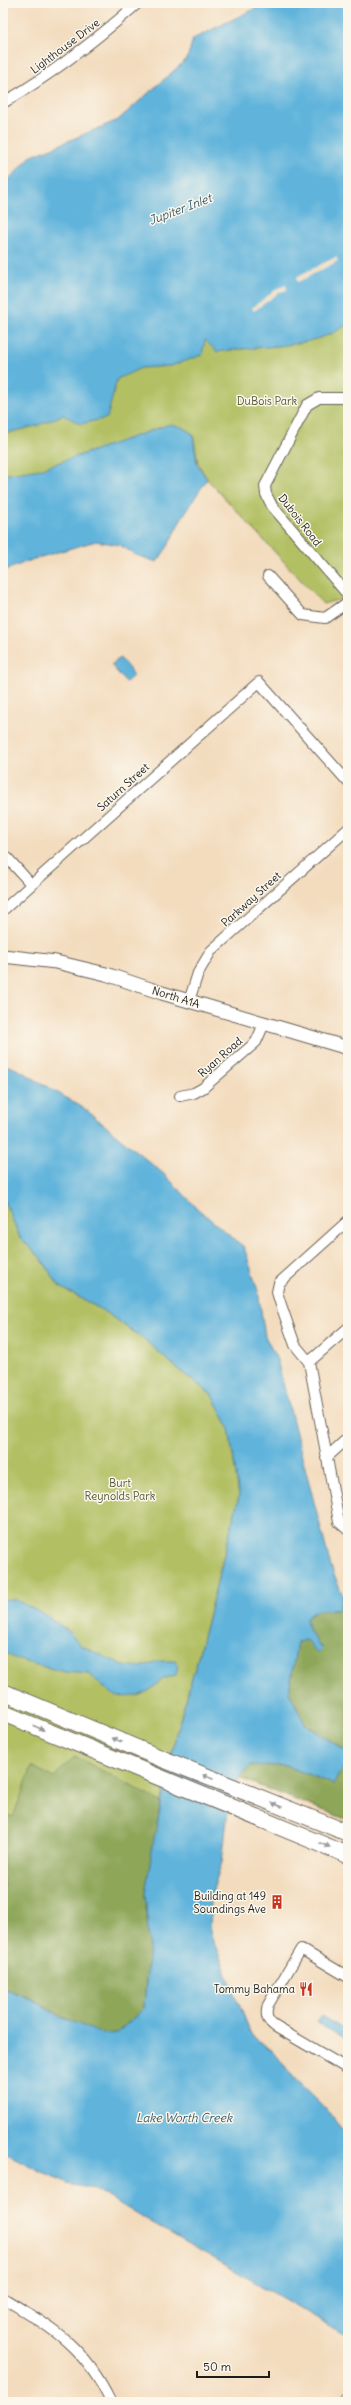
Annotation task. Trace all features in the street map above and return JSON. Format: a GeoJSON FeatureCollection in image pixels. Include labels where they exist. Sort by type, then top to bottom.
{"type":"FeatureCollection","features":[{"type":"Feature","properties":{"kind":"main road"},"geometry":{"type":"LineString","coordinates":[[3,1692],[153,1755],[348,1833]]}},
{"type":"Feature","properties":{"kind":"main road"},"geometry":{"type":"LineString","coordinates":[[3,1713],[348,1855]]}},
{"type":"Feature","properties":{"kind":"street","name":"Lighthouse Drive"},"geometry":{"type":"LineString","coordinates":[[3,103],[52,72],[96,39],[138,3]]}},
{"type":"Feature","properties":{"kind":"street","name":"Dubois Road"},"geometry":{"type":"LineString","coordinates":[[348,398],[319,398],[307,405],[265,486],[266,494],[272,506],[348,596]]}},
{"type":"Feature","properties":{"kind":"street"},"geometry":{"type":"LineString","coordinates":[[268,576],[302,615],[325,618],[348,602]]}},
{"type":"Feature","properties":{"kind":"street","name":"Saturn Street"},"geometry":{"type":"LineString","coordinates":[[4,907],[259,682],[348,782]]}},
{"type":"Feature","properties":{"kind":"street","name":"Parkway Street"},"geometry":{"type":"LineString","coordinates":[[189,1002],[198,973],[211,951],[348,829]]}},
{"type":"Feature","properties":{"kind":"street"},"geometry":{"type":"LineString","coordinates":[[3,853],[31,884]]}},
{"type":"Feature","properties":{"kind":"street","name":"North A1A"},"geometry":{"type":"LineString","coordinates":[[3,956],[77,966],[189,1002],[348,1048]]}},
{"type":"Feature","properties":{"kind":"street","name":"Ryan Road"},"geometry":{"type":"LineString","coordinates":[[180,1096],[194,1093],[204,1088],[256,1042],[264,1024]]}},
{"type":"Feature","properties":{"kind":"street"},"geometry":{"type":"LineString","coordinates":[[348,1221],[279,1283],[278,1297],[295,1345],[309,1362],[339,1522],[348,1530]]}},
{"type":"Feature","properties":{"kind":"street"},"geometry":{"type":"LineString","coordinates":[[309,1362],[348,1328]]}},
{"type":"Feature","properties":{"kind":"street"},"geometry":{"type":"LineString","coordinates":[[326,1458],[348,1438]]}},
{"type":"Feature","properties":{"kind":"street"},"geometry":{"type":"LineString","coordinates":[[348,1977],[301,1949],[268,2005],[268,2019],[276,2027],[348,2069]]}},
{"type":"Feature","properties":{"kind":"street"},"geometry":{"type":"LineString","coordinates":[[3,2298],[52,2328],[76,2349],[96,2372],[111,2402]]}},
{"type":"Feature","properties":{"kind":"green space","name":"DuBois Park"},"geometry":{"type":"Polygon","coordinates":[[[348,252],[348,601],[345,598],[323,604],[207,479],[198,463],[193,434],[172,425],[23,475],[3,479],[3,433],[61,399],[205,339],[348,252]]]}},
{"type":"Feature","properties":{"kind":"green space","name":"Burt Reynolds Park"},"geometry":{"type":"Polygon","coordinates":[[[3,1197],[20,1238],[41,1258],[59,1286],[102,1310],[144,1339],[180,1371],[212,1395],[229,1427],[239,1496],[197,1661],[177,1730],[154,1838],[31,1999],[3,1988],[3,1197]]]}},
{"type":"Feature","properties":{"kind":"green space"},"geometry":{"type":"Polygon","coordinates":[[[343,1596],[348,1598],[348,1749],[344,1750],[305,1724],[289,1692],[297,1642],[307,1640],[322,1649],[308,1630],[306,1618],[318,1610],[338,1610],[343,1596]]]}},
{"type":"Feature","properties":{"kind":"green space"},"geometry":{"type":"Polygon","coordinates":[[[75,1756],[161,1802],[145,1894],[149,1944],[144,2008],[132,2022],[117,2033],[108,2034],[85,2028],[73,2023],[32,1999],[3,1988],[3,1813],[13,1817],[32,1766],[54,1778],[75,1756]]]}},
{"type":"Feature","properties":{"kind":"green space"},"geometry":{"type":"Polygon","coordinates":[[[251,1764],[286,1766],[333,1783],[342,1769],[348,1766],[348,1820],[239,1778],[251,1764]]]}},
{"type":"Feature","properties":{"kind":"water","name":"Jupiter Inlet"},"geometry":{"type":"Polygon","coordinates":[[[266,3],[348,3],[348,324],[334,332],[318,338],[285,345],[217,352],[205,340],[202,355],[171,366],[141,368],[117,379],[107,418],[81,424],[63,415],[36,426],[3,434],[3,186],[30,157],[118,120],[187,59],[193,39],[266,3]]]}},
{"type":"Feature","properties":{"kind":"water"},"geometry":{"type":"Polygon","coordinates":[[[170,424],[182,427],[193,434],[197,464],[207,479],[181,519],[168,546],[157,562],[136,555],[120,545],[96,541],[34,559],[3,571],[3,475],[40,469],[170,424]]]}},
{"type":"Feature","properties":{"kind":"water"},"geometry":{"type":"Polygon","coordinates":[[[120,658],[134,675],[126,682],[111,665],[120,658]]]}},
{"type":"Feature","properties":{"kind":"water","name":"Lake Worth Creek"},"geometry":{"type":"Polygon","coordinates":[[[3,1064],[19,1070],[85,1109],[165,1175],[199,1210],[244,1247],[258,1291],[265,1336],[277,1360],[331,1567],[343,1596],[338,1610],[318,1610],[306,1618],[308,1630],[322,1649],[318,1654],[307,1640],[297,1642],[289,1692],[305,1724],[344,1750],[348,1749],[348,1766],[342,1769],[333,1784],[286,1766],[251,1765],[239,1778],[228,1810],[222,1862],[211,1896],[210,1933],[252,2036],[273,2051],[294,2078],[325,2108],[348,2137],[348,2336],[94,2189],[67,2184],[3,2152],[3,1988],[31,1999],[60,2017],[103,2034],[117,2033],[144,2008],[149,1944],[145,1894],[154,1838],[177,1730],[197,1661],[239,1496],[229,1428],[212,1395],[180,1371],[144,1339],[102,1310],[59,1286],[41,1258],[20,1238],[3,1197],[3,1064]]]}},
{"type":"Feature","properties":{"kind":"water"},"geometry":{"type":"Polygon","coordinates":[[[3,1599],[16,1600],[47,1616],[68,1631],[82,1646],[123,1665],[141,1667],[161,1661],[175,1661],[178,1666],[176,1675],[163,1679],[150,1690],[138,1696],[116,1697],[89,1674],[65,1672],[16,1659],[3,1652],[3,1599]]]}},
{"type":"Feature","properties":{"kind":"water"},"geometry":{"type":"Polygon","coordinates":[[[321,2016],[348,2032],[344,2038],[317,2023],[321,2016]]]}},
{"type":"Feature","properties":{"kind":"pier"},"geometry":{"type":"Polygon","coordinates":[[[336,257],[338,261],[298,282],[296,279],[302,274],[336,257]]]}},
{"type":"Feature","properties":{"kind":"pier"},"geometry":{"type":"Polygon","coordinates":[[[286,285],[287,290],[280,292],[254,311],[252,308],[278,288],[286,285]]]}},
{"type":"Feature","properties":{"kind":"place","name":"Building at 149 Soundings Ave"},"geometry":{"type":"Point","coordinates":[277,1902]}},
{"type":"Feature","properties":{"kind":"place","name":"Tommy Bahama"},"geometry":{"type":"Point","coordinates":[306,1989]}}]}
